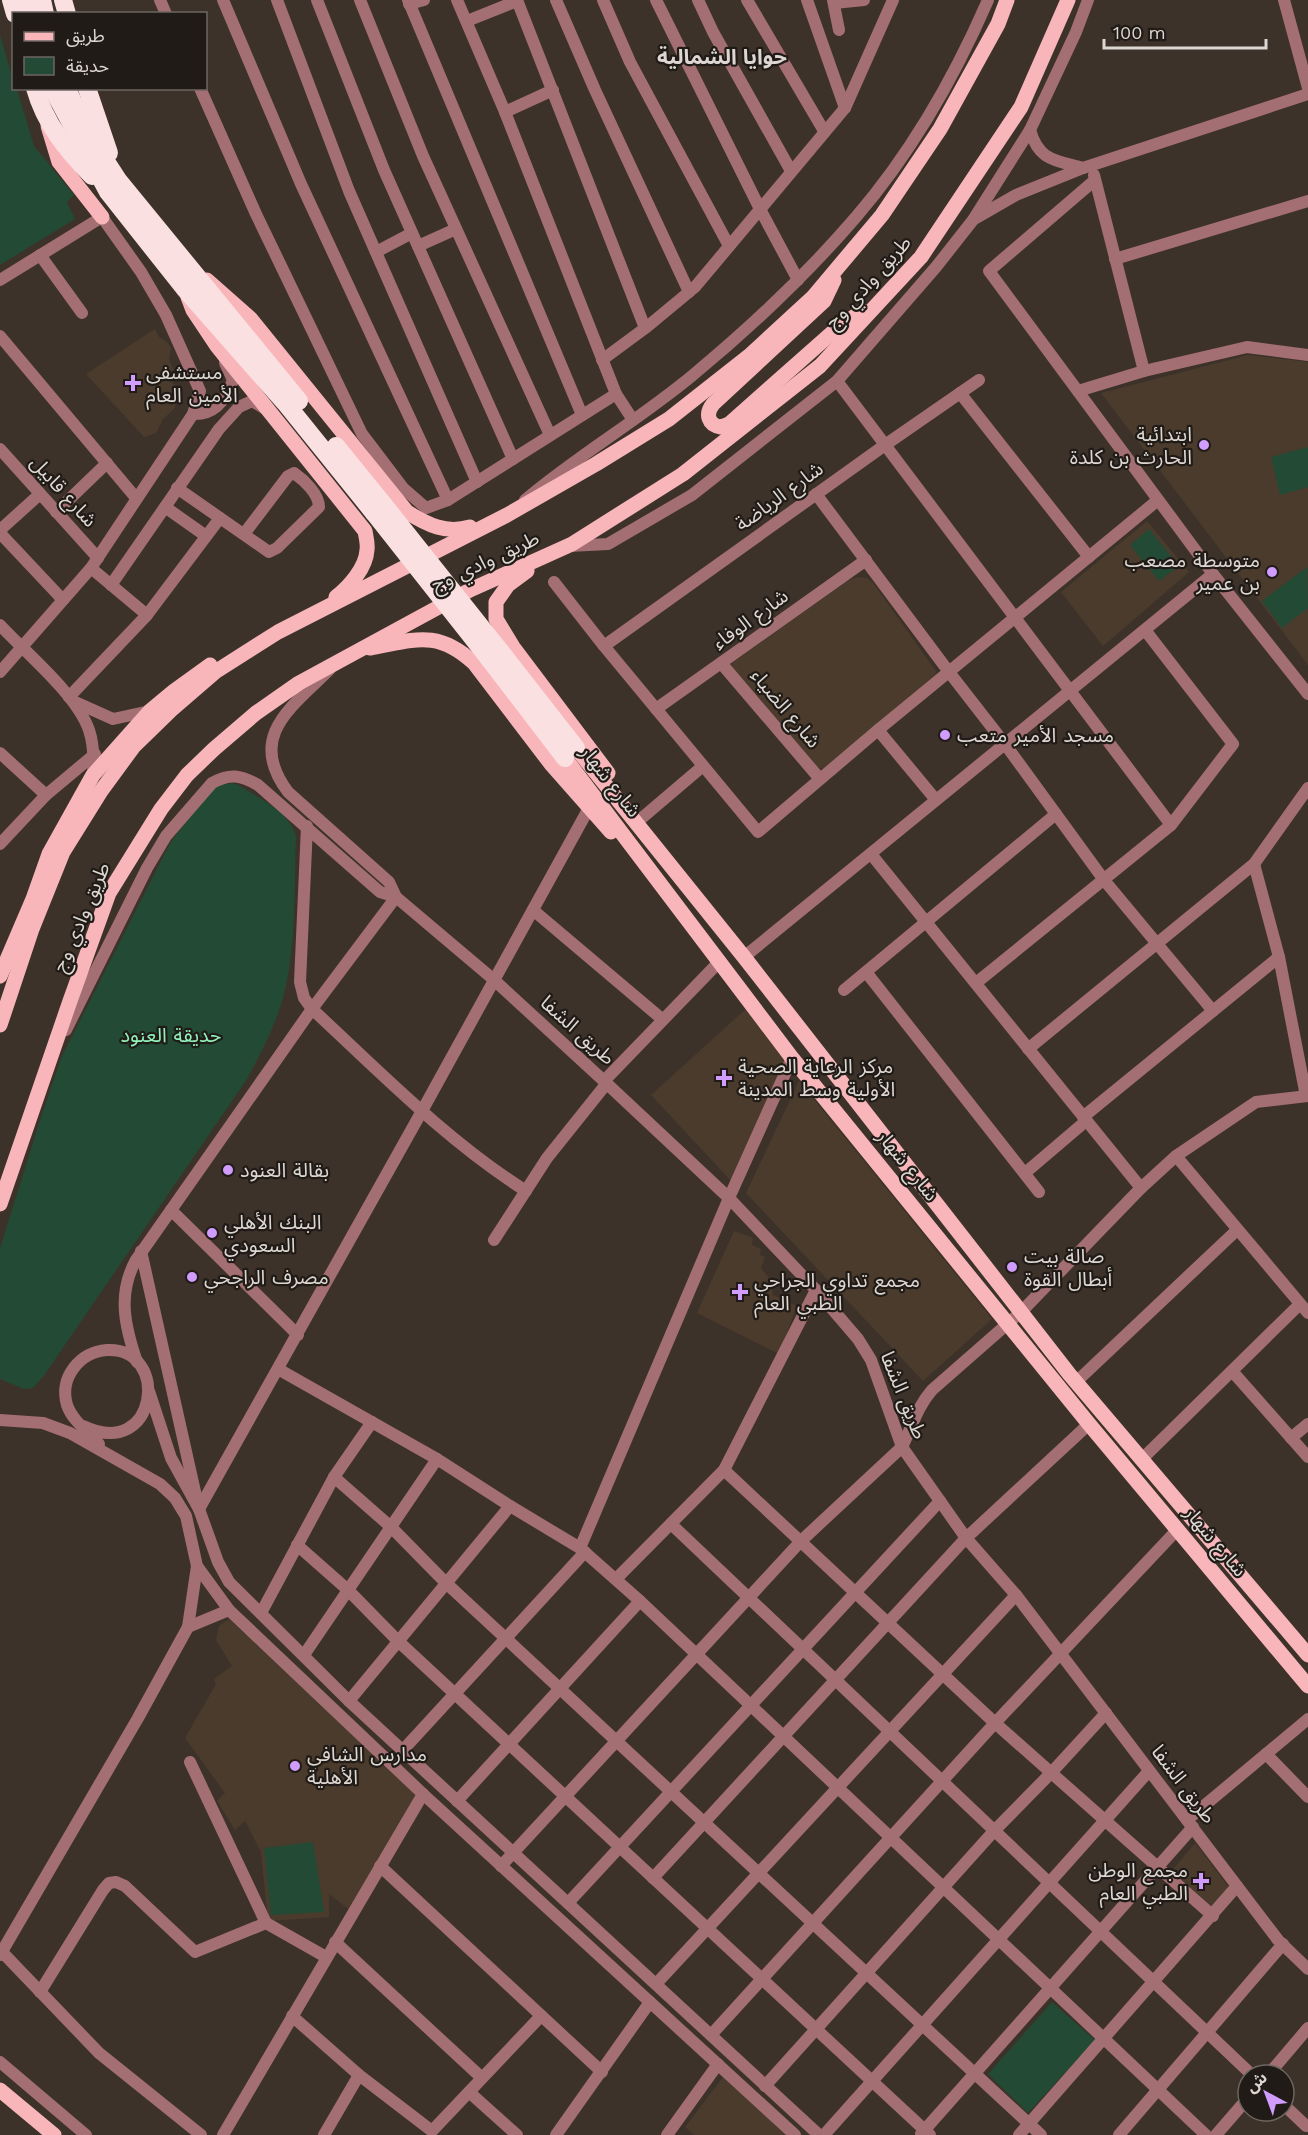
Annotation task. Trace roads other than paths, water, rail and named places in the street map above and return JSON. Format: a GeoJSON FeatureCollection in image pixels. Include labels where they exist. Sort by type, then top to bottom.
{"type":"FeatureCollection","features":[{"type":"Feature","properties":{"kind":"highway"},"geometry":{"type":"LineString","coordinates":[[36,90],[40,106],[66,149],[113,186],[186,260],[570,753]]}},
{"type":"Feature","properties":{"kind":"highway"},"geometry":{"type":"LineString","coordinates":[[53,90],[113,186],[184,288],[379,509]]}},
{"type":"Feature","properties":{"kind":"highway"},"geometry":{"type":"LineString","coordinates":[[68,90],[113,186]]}},
{"type":"Feature","properties":{"kind":"highway"},"geometry":{"type":"LineString","coordinates":[[88,90],[113,186]]}},
{"type":"Feature","properties":{"kind":"main road","name":"طريق وادي وج"},"geometry":{"type":"LineString","coordinates":[[0,1025],[32,928],[63,852],[100,790],[134,746],[215,672],[278,632],[507,515],[596,464],[669,419],[749,356],[813,297],[882,214],[940,129],[998,24],[1007,0]]}},
{"type":"Feature","properties":{"kind":"main road","name":"طريق وادي وج"},"geometry":{"type":"LineString","coordinates":[[0,1204],[110,893],[161,809],[188,775],[256,713],[299,683],[470,590],[561,549],[683,474],[820,366],[921,256],[1021,107],[1068,0]]}},
{"type":"Feature","properties":{"kind":"main road"},"geometry":{"type":"LineString","coordinates":[[40,106],[58,162],[102,217]]}},
{"type":"Feature","properties":{"kind":"main road"},"geometry":{"type":"LineString","coordinates":[[845,258],[824,301],[710,408],[708,416],[713,424],[721,427],[729,424],[834,331],[892,288]]}},
{"type":"Feature","properties":{"kind":"main road"},"geometry":{"type":"LineString","coordinates":[[186,260],[250,318],[407,512],[427,525],[457,531],[507,515]]}},
{"type":"Feature","properties":{"kind":"main road"},"geometry":{"type":"LineString","coordinates":[[184,288],[193,310],[217,346],[365,531],[368,550],[361,567],[349,587],[319,612]]}},
{"type":"Feature","properties":{"kind":"main road"},"geometry":{"type":"LineString","coordinates":[[561,549],[508,585],[496,602],[496,619],[513,646],[636,809],[636,823]]}},
{"type":"Feature","properties":{"kind":"main road"},"geometry":{"type":"LineString","coordinates":[[0,976],[33,900],[49,854],[93,775],[150,711],[174,690],[214,662],[278,632]]}},
{"type":"Feature","properties":{"kind":"main road"},"geometry":{"type":"LineString","coordinates":[[355,651],[423,638],[447,643],[460,650],[474,663],[551,764],[589,808],[659,881]]}},
{"type":"Feature","properties":{"kind":"main road","name":"شارع شهار"},"geometry":{"type":"LineString","coordinates":[[570,753],[636,823],[744,957],[1076,1382],[1308,1655]]}},
{"type":"Feature","properties":{"kind":"main road","name":"شارع شهار"},"geometry":{"type":"LineString","coordinates":[[570,753],[659,881],[792,1058],[1089,1425],[1308,1686]]}},
{"type":"Feature","properties":{"kind":"main road"},"geometry":{"type":"LineString","coordinates":[[0,2090],[54,2135]]}},
{"type":"Feature","properties":{"kind":"street"},"geometry":{"type":"LineString","coordinates":[[223,0],[301,184],[448,500]]}},
{"type":"Feature","properties":{"kind":"street"},"geometry":{"type":"LineString","coordinates":[[278,0],[349,191],[477,482]]}},
{"type":"Feature","properties":{"kind":"street"},"geometry":{"type":"LineString","coordinates":[[317,0],[384,170],[513,459]]}},
{"type":"Feature","properties":{"kind":"street"},"geometry":{"type":"LineString","coordinates":[[360,0],[423,156],[550,435]]}},
{"type":"Feature","properties":{"kind":"street"},"geometry":{"type":"LineString","coordinates":[[424,0],[409,2],[582,415]]}},
{"type":"Feature","properties":{"kind":"street"},"geometry":{"type":"LineString","coordinates":[[457,0],[505,112],[616,394],[633,420]]}},
{"type":"Feature","properties":{"kind":"street"},"geometry":{"type":"LineString","coordinates":[[556,0],[595,90],[689,292]]}},
{"type":"Feature","properties":{"kind":"street"},"geometry":{"type":"LineString","coordinates":[[603,0],[630,62],[729,246]]}},
{"type":"Feature","properties":{"kind":"street"},"geometry":{"type":"LineString","coordinates":[[656,0],[798,280]]}},
{"type":"Feature","properties":{"kind":"street"},"geometry":{"type":"LineString","coordinates":[[698,0],[712,33],[791,171]]}},
{"type":"Feature","properties":{"kind":"street"},"geometry":{"type":"LineString","coordinates":[[747,0],[824,131]]}},
{"type":"Feature","properties":{"kind":"street"},"geometry":{"type":"LineString","coordinates":[[807,0],[845,108]]}},
{"type":"Feature","properties":{"kind":"street"},"geometry":{"type":"LineString","coordinates":[[839,30],[834,2],[864,0]]}},
{"type":"Feature","properties":{"kind":"street"},"geometry":{"type":"LineString","coordinates":[[602,360],[689,292],[845,108],[893,0]]}},
{"type":"Feature","properties":{"kind":"street"},"geometry":{"type":"LineString","coordinates":[[507,515],[553,476],[692,376],[798,280],[857,216],[897,162],[936,104],[968,47],[988,0]]}},
{"type":"Feature","properties":{"kind":"street"},"geometry":{"type":"LineString","coordinates":[[561,549],[608,544],[692,495],[837,381],[936,267],[973,220],[1030,130],[1076,32],[1088,0]]}},
{"type":"Feature","properties":{"kind":"street"},"geometry":{"type":"LineString","coordinates":[[1284,0],[1308,88]]}},
{"type":"Feature","properties":{"kind":"street"},"geometry":{"type":"LineString","coordinates":[[467,21],[517,1],[645,328]]}},
{"type":"Feature","properties":{"kind":"street"},"geometry":{"type":"LineString","coordinates":[[201,90],[256,214],[362,434],[403,488],[426,508],[448,500],[616,394]]}},
{"type":"Feature","properties":{"kind":"street"},"geometry":{"type":"LineString","coordinates":[[505,112],[553,90]]}},
{"type":"Feature","properties":{"kind":"street"},"geometry":{"type":"LineString","coordinates":[[973,220],[1016,195],[1087,166],[1308,94]]}},
{"type":"Feature","properties":{"kind":"street"},"geometry":{"type":"LineString","coordinates":[[1030,130],[1034,145],[1041,153],[1052,159],[1087,166],[1095,180],[1144,371]]}},
{"type":"Feature","properties":{"kind":"street"},"geometry":{"type":"LineString","coordinates":[[1095,180],[989,271],[1213,574],[1308,694]]}},
{"type":"Feature","properties":{"kind":"street"},"geometry":{"type":"LineString","coordinates":[[1115,259],[1308,201]]}},
{"type":"Feature","properties":{"kind":"street"},"geometry":{"type":"LineString","coordinates":[[0,280],[102,217],[141,272],[166,315],[200,391],[199,415]]}},
{"type":"Feature","properties":{"kind":"street"},"geometry":{"type":"LineString","coordinates":[[418,246],[456,229]]}},
{"type":"Feature","properties":{"kind":"street"},"geometry":{"type":"LineString","coordinates":[[376,252],[412,232]]}},
{"type":"Feature","properties":{"kind":"street"},"geometry":{"type":"LineString","coordinates":[[40,255],[82,313]]}},
{"type":"Feature","properties":{"kind":"street"},"geometry":{"type":"LineString","coordinates":[[0,336],[136,498]]}},
{"type":"Feature","properties":{"kind":"street"},"geometry":{"type":"LineString","coordinates":[[0,672],[94,563],[136,498],[199,415],[222,402],[229,393],[233,380],[217,346]]}},
{"type":"Feature","properties":{"kind":"street"},"geometry":{"type":"LineString","coordinates":[[1078,391],[1144,371],[1247,346],[1308,354]]}},
{"type":"Feature","properties":{"kind":"street","name":"شارع الرياضة"},"geometry":{"type":"LineString","coordinates":[[604,646],[885,444],[979,380]]}},
{"type":"Feature","properties":{"kind":"street"},"geometry":{"type":"LineString","coordinates":[[837,381],[1172,825]]}},
{"type":"Feature","properties":{"kind":"street"},"geometry":{"type":"LineString","coordinates":[[960,393],[1089,557]]}},
{"type":"Feature","properties":{"kind":"street"},"geometry":{"type":"LineString","coordinates":[[111,585],[219,429],[245,403],[252,401],[265,408]]}},
{"type":"Feature","properties":{"kind":"street"},"geometry":{"type":"LineString","coordinates":[[199,415],[219,429]]}},
{"type":"Feature","properties":{"kind":"street","name":"شارع قابيل"},"geometry":{"type":"LineString","coordinates":[[0,450],[56,512],[111,585],[147,615]]}},
{"type":"Feature","properties":{"kind":"street"},"geometry":{"type":"LineString","coordinates":[[56,512],[107,463]]}},
{"type":"Feature","properties":{"kind":"street"},"geometry":{"type":"LineString","coordinates":[[177,488],[269,552],[278,548],[319,507],[319,501],[294,473],[288,476],[244,534]]}},
{"type":"Feature","properties":{"kind":"street"},"geometry":{"type":"LineString","coordinates":[[40,494],[0,532],[63,600]]}},
{"type":"Feature","properties":{"kind":"street"},"geometry":{"type":"LineString","coordinates":[[816,494],[1005,744],[1104,880],[1213,1011]]}},
{"type":"Feature","properties":{"kind":"street"},"geometry":{"type":"LineString","coordinates":[[554,582],[758,832],[878,730],[1158,500]]}},
{"type":"Feature","properties":{"kind":"street"},"geometry":{"type":"LineString","coordinates":[[165,507],[206,536]]}},
{"type":"Feature","properties":{"kind":"street"},"geometry":{"type":"LineString","coordinates":[[72,699],[147,615],[220,518]]}},
{"type":"Feature","properties":{"kind":"street","name":"شارع الوفاء"},"geometry":{"type":"LineString","coordinates":[[656,709],[866,560]]}},
{"type":"Feature","properties":{"kind":"street"},"geometry":{"type":"LineString","coordinates":[[744,957],[1213,574]]}},
{"type":"Feature","properties":{"kind":"street"},"geometry":{"type":"LineString","coordinates":[[0,625],[72,699],[89,729],[94,754],[93,775]]}},
{"type":"Feature","properties":{"kind":"street"},"geometry":{"type":"LineString","coordinates":[[976,983],[1172,825],[1233,744],[1145,630]]}},
{"type":"Feature","properties":{"kind":"street"},"geometry":{"type":"LineString","coordinates":[[336,663],[279,723],[271,737],[272,764],[278,779],[288,792],[389,882],[396,897]]}},
{"type":"Feature","properties":{"kind":"street","name":"شارع الضياء"},"geometry":{"type":"LineString","coordinates":[[721,663],[820,779]]}},
{"type":"Feature","properties":{"kind":"street"},"geometry":{"type":"LineString","coordinates":[[72,699],[100,714],[113,718],[150,711]]}},
{"type":"Feature","properties":{"kind":"street"},"geometry":{"type":"LineString","coordinates":[[878,730],[936,800]]}},
{"type":"Feature","properties":{"kind":"street"},"geometry":{"type":"LineString","coordinates":[[0,753],[46,795]]}},
{"type":"Feature","properties":{"kind":"street"},"geometry":{"type":"LineString","coordinates":[[0,844],[46,795],[94,754]]}},
{"type":"Feature","properties":{"kind":"street"},"geometry":{"type":"LineString","coordinates":[[636,823],[703,766]]}},
{"type":"Feature","properties":{"kind":"street"},"geometry":{"type":"LineString","coordinates":[[49,1063],[147,868],[166,836],[212,783],[222,777],[234,775],[258,785],[380,892],[396,897]]}},
{"type":"Feature","properties":{"kind":"street"},"geometry":{"type":"LineString","coordinates":[[1028,1049],[1254,864],[1308,788]]}},
{"type":"Feature","properties":{"kind":"street"},"geometry":{"type":"LineString","coordinates":[[199,1509],[589,808]]}},
{"type":"Feature","properties":{"kind":"street"},"geometry":{"type":"LineString","coordinates":[[844,990],[1056,814]]}},
{"type":"Feature","properties":{"kind":"street"},"geometry":{"type":"LineString","coordinates":[[307,826],[300,982],[304,998],[312,1009],[422,1111],[489,1168],[525,1191]]}},
{"type":"Feature","properties":{"kind":"street"},"geometry":{"type":"LineString","coordinates":[[871,854],[1141,1188]]}},
{"type":"Feature","properties":{"kind":"street"},"geometry":{"type":"LineString","coordinates":[[501,1866],[801,1541],[902,1447],[921,1402],[932,1390],[1021,1312],[1141,1188],[1176,1156],[1256,1102],[1307,1096],[1279,957],[1254,864]]}},
{"type":"Feature","properties":{"kind":"street"},"geometry":{"type":"LineString","coordinates":[[199,1509],[171,1458],[145,1373],[137,1362],[129,1339],[124,1306],[124,1288],[128,1273],[141,1251],[312,1009],[396,897]]}},
{"type":"Feature","properties":{"kind":"street","name":"طريق الشفا"},"geometry":{"type":"LineString","coordinates":[[396,897],[493,980],[606,1082],[729,1198],[816,1290],[858,1339],[871,1360],[902,1447],[966,1538],[1016,1595],[1282,1944],[1308,1969]]}},
{"type":"Feature","properties":{"kind":"street"},"geometry":{"type":"LineString","coordinates":[[533,910],[662,1019]]}},
{"type":"Feature","properties":{"kind":"street"},"geometry":{"type":"LineString","coordinates":[[1024,1173],[1084,1119],[1279,957]]}},
{"type":"Feature","properties":{"kind":"street"},"geometry":{"type":"LineString","coordinates":[[494,1240],[547,1158],[606,1082],[662,1019],[719,962]]}},
{"type":"Feature","properties":{"kind":"street"},"geometry":{"type":"LineString","coordinates":[[866,972],[1039,1192]]}},
{"type":"Feature","properties":{"kind":"street"},"geometry":{"type":"LineString","coordinates":[[403,1750],[583,1550],[729,1198],[792,1058]]}},
{"type":"Feature","properties":{"kind":"street"},"geometry":{"type":"LineString","coordinates":[[1141,1460],[1232,1371],[1304,1309],[1176,1156]]}},
{"type":"Feature","properties":{"kind":"street"},"geometry":{"type":"LineString","coordinates":[[171,1210],[297,1335]]}},
{"type":"Feature","properties":{"kind":"street"},"geometry":{"type":"LineString","coordinates":[[1076,1382],[1237,1230]]}},
{"type":"Feature","properties":{"kind":"street"},"geometry":{"type":"LineString","coordinates":[[141,1251],[199,1509],[218,1562],[229,1582],[349,1701],[819,2135]]}},
{"type":"Feature","properties":{"kind":"street"},"geometry":{"type":"LineString","coordinates":[[616,1579],[724,1470],[816,1290]]}},
{"type":"Feature","properties":{"kind":"street"},"geometry":{"type":"LineString","coordinates":[[104,1451],[89,1430],[73,1417],[65,1390],[68,1377],[75,1365],[86,1356],[99,1351],[113,1350],[126,1354],[137,1362]]}},
{"type":"Feature","properties":{"kind":"street"},"geometry":{"type":"LineString","coordinates":[[278,1370],[437,1459],[583,1550],[697,1654],[1206,2135]]}},
{"type":"Feature","properties":{"kind":"street"},"geometry":{"type":"LineString","coordinates":[[1232,1371],[1308,1457]]}},
{"type":"Feature","properties":{"kind":"street"},"geometry":{"type":"LineString","coordinates":[[70,1433],[89,1430],[110,1434],[123,1431],[135,1424],[144,1413],[149,1400],[149,1391]]}},
{"type":"Feature","properties":{"kind":"street"},"geometry":{"type":"LineString","coordinates":[[0,1420],[44,1423],[70,1433],[160,1484],[175,1498],[186,1516],[197,1566],[188,1627],[1,1953],[99,2053],[201,2135]]}},
{"type":"Feature","properties":{"kind":"street"},"geometry":{"type":"LineString","coordinates":[[261,1613],[334,1477],[372,1422]]}},
{"type":"Feature","properties":{"kind":"street"},"geometry":{"type":"LineString","coordinates":[[1291,1438],[1308,1424]]}},
{"type":"Feature","properties":{"kind":"street"},"geometry":{"type":"LineString","coordinates":[[653,1878],[966,1538],[1089,1425]]}},
{"type":"Feature","properties":{"kind":"street"},"geometry":{"type":"LineString","coordinates":[[304,1655],[437,1459]]}},
{"type":"Feature","properties":{"kind":"street"},"geometry":{"type":"LineString","coordinates":[[724,1470],[995,1723],[1213,1916]]}},
{"type":"Feature","properties":{"kind":"street"},"geometry":{"type":"LineString","coordinates":[[334,1477],[391,1527],[446,1583],[1041,2135]]}},
{"type":"Feature","properties":{"kind":"street"},"geometry":{"type":"LineString","coordinates":[[568,1903],[940,1501]]}},
{"type":"Feature","properties":{"kind":"street"},"geometry":{"type":"LineString","coordinates":[[349,1701],[510,1506]]}},
{"type":"Feature","properties":{"kind":"street"},"geometry":{"type":"LineString","coordinates":[[670,1524],[1239,2063]]}},
{"type":"Feature","properties":{"kind":"street"},"geometry":{"type":"LineString","coordinates":[[711,2036],[995,1723],[1177,1530]]}},
{"type":"Feature","properties":{"kind":"street"},"geometry":{"type":"LineString","coordinates":[[297,1545],[348,1590],[398,1641],[872,2081],[925,2133],[975,2073],[1158,1867],[1190,1824],[1308,1719]]}},
{"type":"Feature","properties":{"kind":"street"},"geometry":{"type":"LineString","coordinates":[[197,1566],[229,1610],[423,1794],[795,2135]]}},
{"type":"Feature","properties":{"kind":"street"},"geometry":{"type":"LineString","coordinates":[[656,1984],[1016,1595]]}},
{"type":"Feature","properties":{"kind":"street"},"geometry":{"type":"LineString","coordinates":[[457,1801],[640,1601]]}},
{"type":"Feature","properties":{"kind":"street"},"geometry":{"type":"LineString","coordinates":[[188,1627],[229,1610]]}},
{"type":"Feature","properties":{"kind":"street"},"geometry":{"type":"LineString","coordinates":[[765,2086],[994,1831],[1052,1773],[1106,1713]]}},
{"type":"Feature","properties":{"kind":"street"},"geometry":{"type":"LineString","coordinates":[[1266,1754],[1308,1797]]}},
{"type":"Feature","properties":{"kind":"street"},"geometry":{"type":"LineString","coordinates":[[190,1761],[266,1923],[326,1957]]}},
{"type":"Feature","properties":{"kind":"street"},"geometry":{"type":"LineString","coordinates":[[824,2135],[1149,1771]]}},
{"type":"Feature","properties":{"kind":"street"},"geometry":{"type":"LineString","coordinates":[[223,2135],[423,1794]]}},
{"type":"Feature","properties":{"kind":"street"},"geometry":{"type":"LineString","coordinates":[[380,1866],[602,2072]]}},
{"type":"Feature","properties":{"kind":"street"},"geometry":{"type":"LineString","coordinates":[[40,1992],[109,1883],[116,1882],[125,1886],[195,1952],[266,1923]]}},
{"type":"Feature","properties":{"kind":"street"},"geometry":{"type":"LineString","coordinates":[[1019,2135],[1238,1887]]}},
{"type":"Feature","properties":{"kind":"street"},"geometry":{"type":"LineString","coordinates":[[335,1942],[482,2078]]}},
{"type":"Feature","properties":{"kind":"street"},"geometry":{"type":"LineString","coordinates":[[1119,2135],[1282,1944]]}},
{"type":"Feature","properties":{"kind":"street"},"geometry":{"type":"LineString","coordinates":[[556,2135],[650,2002]]}},
{"type":"Feature","properties":{"kind":"street"},"geometry":{"type":"LineString","coordinates":[[292,2016],[430,2134],[541,2016]]}},
{"type":"Feature","properties":{"kind":"street"},"geometry":{"type":"LineString","coordinates":[[1278,2063],[1308,2028]]}},
{"type":"Feature","properties":{"kind":"street"},"geometry":{"type":"LineString","coordinates":[[0,2062],[86,2135]]}},
{"type":"Feature","properties":{"kind":"street"},"geometry":{"type":"LineString","coordinates":[[667,2135],[718,2064]]}},
{"type":"Feature","properties":{"kind":"street"},"geometry":{"type":"LineString","coordinates":[[324,2135],[359,2075]]}},
{"type":"Feature","properties":{"kind":"street"},"geometry":{"type":"LineString","coordinates":[[469,2092],[517,2135]]}},
{"type":"Feature","properties":{"kind":"street"},"geometry":{"type":"LineString","coordinates":[[1216,2135],[1236,2112]]}},
{"type":"Feature","properties":{"kind":"place","name":"مستشفى الأمين العام"},"geometry":{"type":"Point","coordinates":[133,383]}},
{"type":"Feature","properties":{"kind":"place","name":"ابتدائية الحارث بن كلدة"},"geometry":{"type":"Point","coordinates":[1204,445]}},
{"type":"Feature","properties":{"kind":"place","name":"متوسطة مصعب بن عمير"},"geometry":{"type":"Point","coordinates":[1272,572]}},
{"type":"Feature","properties":{"kind":"place","name":"مسجد الأمير متعب"},"geometry":{"type":"Point","coordinates":[945,735]}},
{"type":"Feature","properties":{"kind":"place","name":"مركز الرعاية الصحية الأولية وسط المدينة"},"geometry":{"type":"Point","coordinates":[724,1078]}},
{"type":"Feature","properties":{"kind":"place","name":"بقالة العنود"},"geometry":{"type":"Point","coordinates":[228,1170]}},
{"type":"Feature","properties":{"kind":"place","name":"البنك الأهلي السعودي"},"geometry":{"type":"Point","coordinates":[212,1233]}},
{"type":"Feature","properties":{"kind":"place","name":"صالة بيت أبطال القوة"},"geometry":{"type":"Point","coordinates":[1012,1267]}},
{"type":"Feature","properties":{"kind":"place","name":"مصرف الراجحي"},"geometry":{"type":"Point","coordinates":[192,1277]}},
{"type":"Feature","properties":{"kind":"place","name":"مجمع تداوي الجراحي الطبي العام"},"geometry":{"type":"Point","coordinates":[740,1292]}},
{"type":"Feature","properties":{"kind":"place","name":"مدارس الشافي الأهلية"},"geometry":{"type":"Point","coordinates":[295,1766]}},
{"type":"Feature","properties":{"kind":"place","name":"مجمع الوطن الطبي العام"},"geometry":{"type":"Point","coordinates":[1201,1881]}},
{"type":"Feature","properties":{"kind":"district","name":"حوايا الشمالية"},"geometry":{"type":"Point","coordinates":[722,56]}},
{"type":"Feature","properties":{"kind":"park label","name":"حديقة العنود"},"geometry":{"type":"Point","coordinates":[171,1035]}}]}
